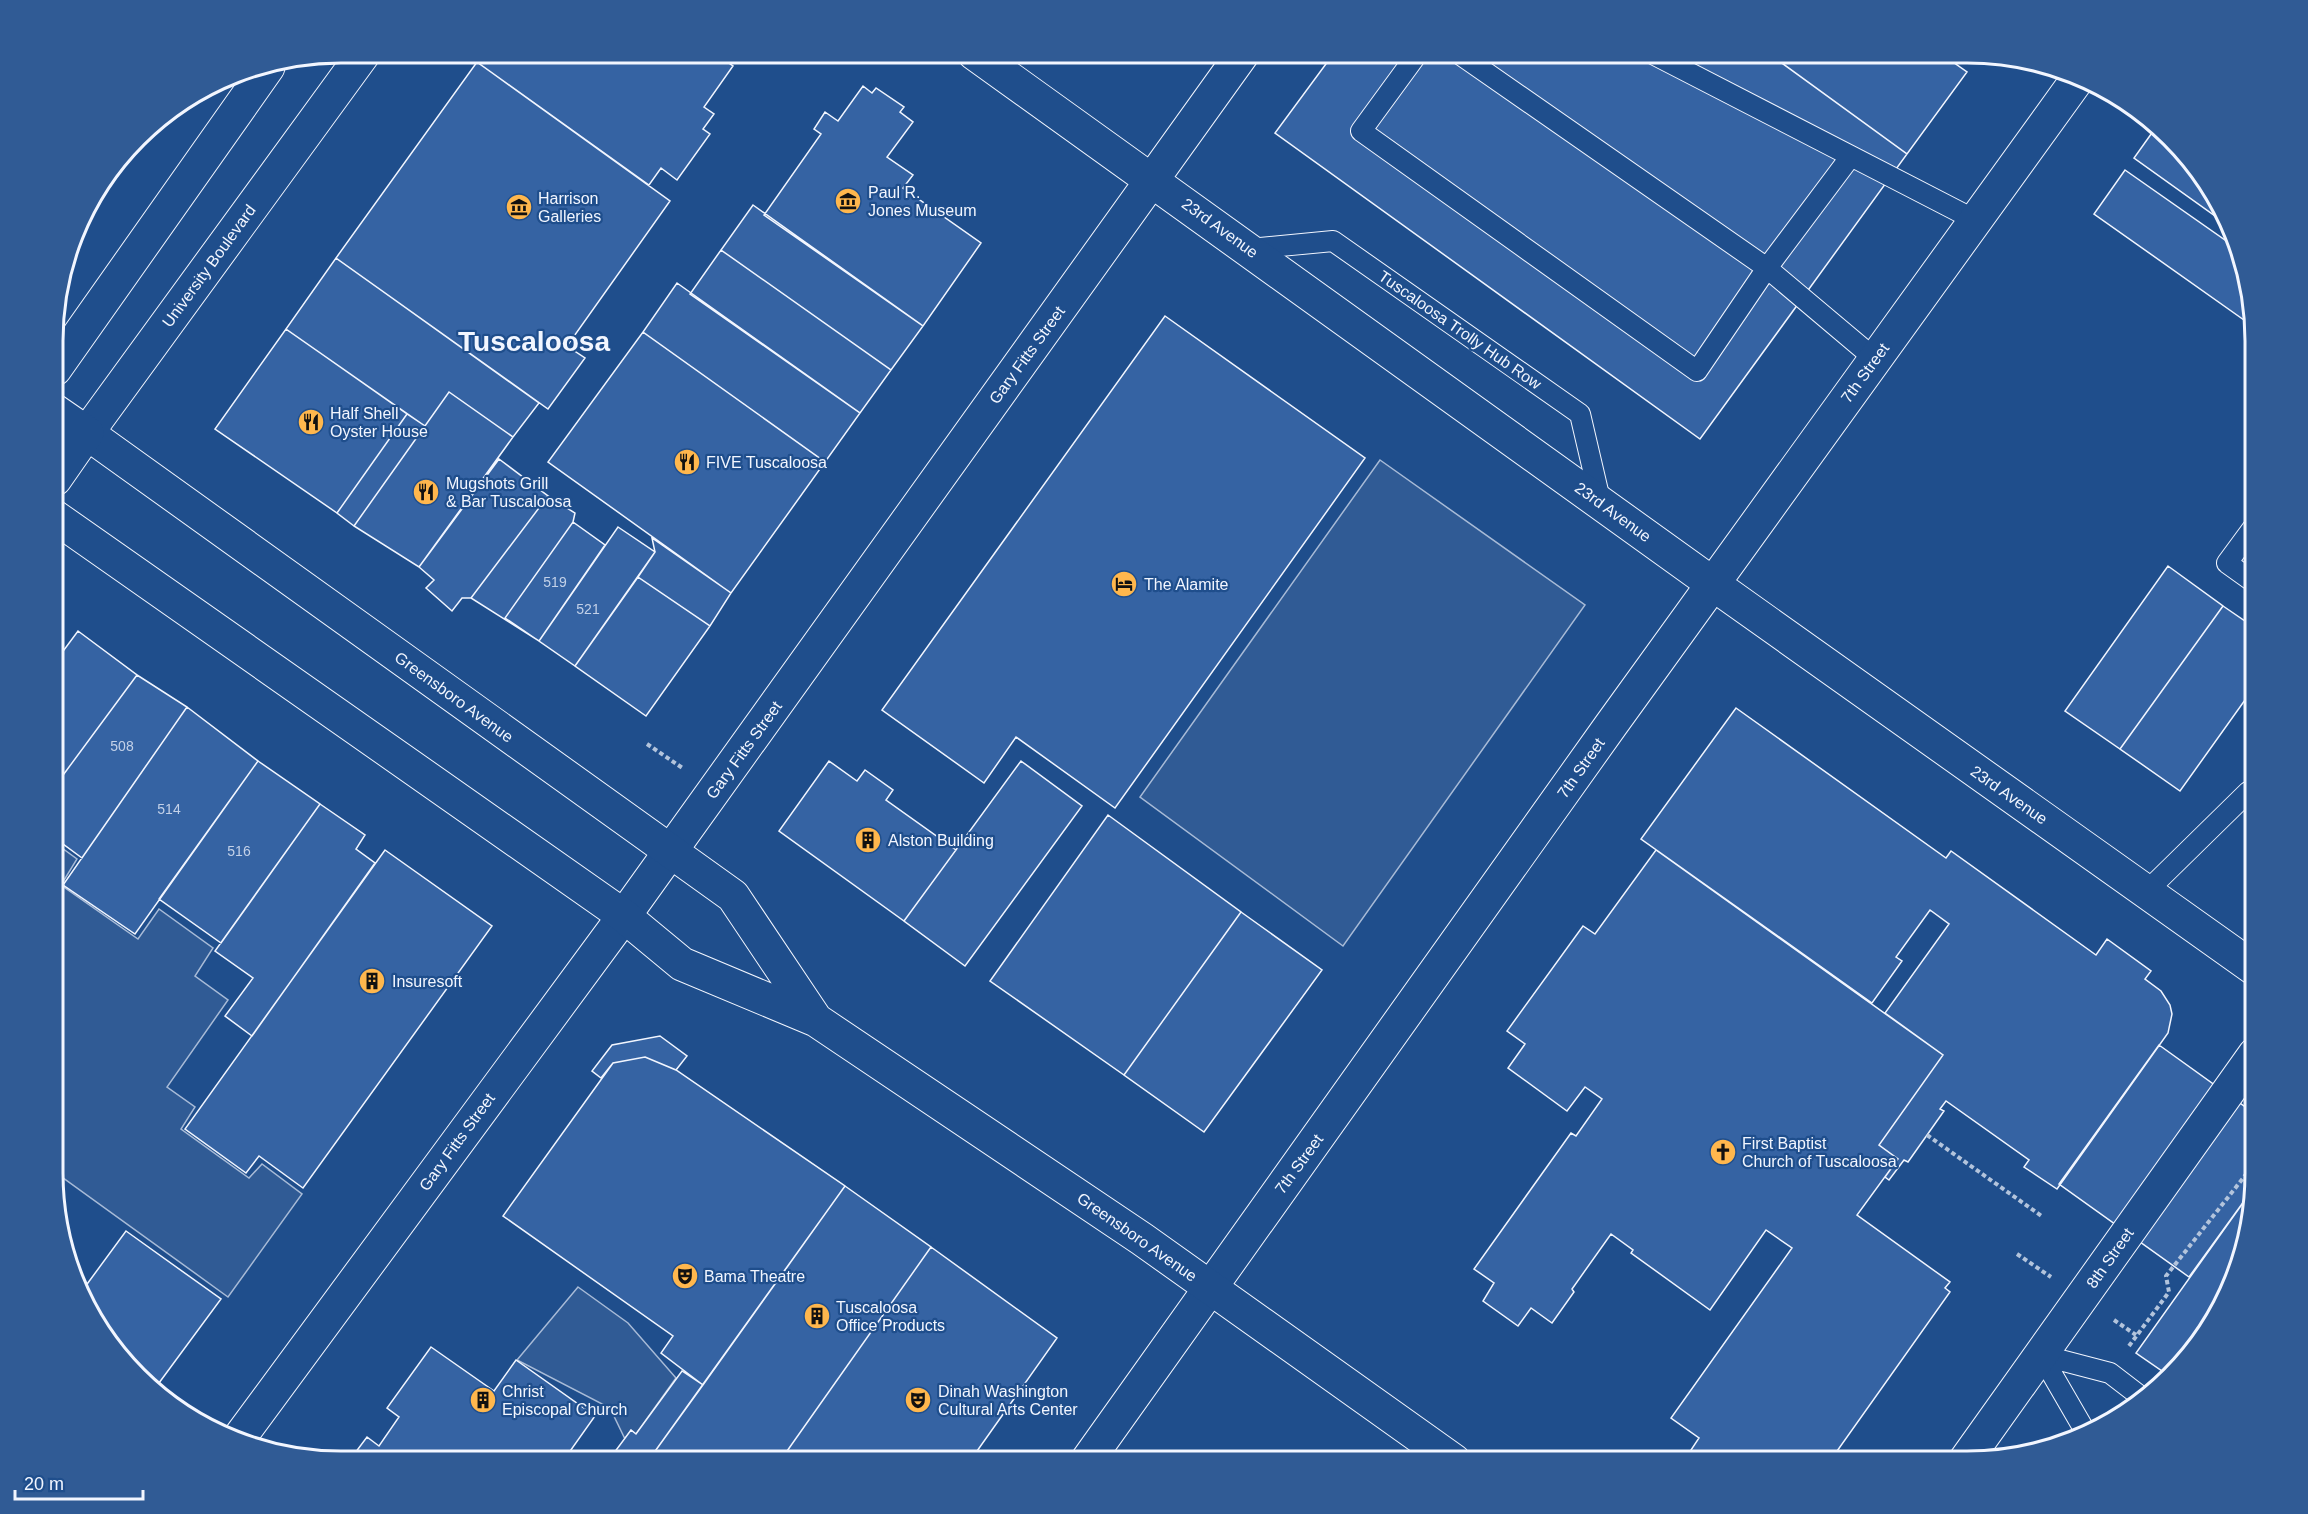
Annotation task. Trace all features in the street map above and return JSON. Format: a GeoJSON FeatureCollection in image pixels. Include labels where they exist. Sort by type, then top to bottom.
{"type":"FeatureCollection","features":[{"type":"Feature","properties":{"kind":"street","name":"University Boulevard"},"geometry":{"type":"LineString","coordinates":[[63,468],[356,63]]}},
{"type":"Feature","properties":{"kind":"street","name":"23rd Avenue"},"geometry":{"type":"LineString","coordinates":[[990,63],[1601,504],[2245,962]]}},
{"type":"Feature","properties":{"kind":"street","name":"Gary Fitts Street"},"geometry":{"type":"LineString","coordinates":[[243,1433],[624,916],[1235,63]]}},
{"type":"Feature","properties":{"kind":"street"},"geometry":{"type":"LineString","coordinates":[[63,358],[263,74]]}},
{"type":"Feature","properties":{"kind":"street","name":"7th Street"},"geometry":{"type":"LineString","coordinates":[[1094,1451],[1713,584],[2074,84]]}},
{"type":"Feature","properties":{"kind":"street","name":"Greensboro Avenue"},"geometry":{"type":"LineString","coordinates":[[63,416],[733,896],[816,1020]]}},
{"type":"Feature","properties":{"kind":"street","name":"Greensboro Avenue"},"geometry":{"type":"LineString","coordinates":[[63,523],[624,916],[682,964],[816,1020],[1142,1239],[1440,1451]]}},
{"type":"Feature","properties":{"kind":"street","name":"8th Street"},"geometry":{"type":"LineString","coordinates":[[1972,1451],[2245,1068]]}},
{"type":"Feature","properties":{"kind":"lane"},"geometry":{"type":"LineString","coordinates":[[1410,63],[1361,131],[1697,371],[1767,268],[1851,156]]}},
{"type":"Feature","properties":{"kind":"lane"},"geometry":{"type":"LineString","coordinates":[[1474,63],[1767,268],[1875,359]]}},
{"type":"Feature","properties":{"kind":"lane"},"geometry":{"type":"LineString","coordinates":[[1672,63],[1975,220]]}},
{"type":"Feature","properties":{"kind":"lane","name":"Tuscaloosa Trolly Hub Row"},"geometry":{"type":"LineString","coordinates":[[1250,249],[1333,241],[1580,414],[1601,504]]}},
{"type":"Feature","properties":{"kind":"lane"},"geometry":{"type":"LineString","coordinates":[[2245,539],[2227,563],[2245,576]]}},
{"type":"Feature","properties":{"kind":"lane"},"geometry":{"type":"LineString","coordinates":[[2146,892],[2245,795]]}},
{"type":"Feature","properties":{"kind":"lane"},"geometry":{"type":"LineString","coordinates":[[2041,1355],[2110,1373],[2137,1393]]}},
{"type":"Feature","properties":{"kind":"lane"},"geometry":{"type":"LineString","coordinates":[[2041,1355],[2082,1426]]}},
{"type":"Feature","properties":{"kind":"path"},"geometry":{"type":"LineString","coordinates":[[1928,1135],[2043,1217]]}},
{"type":"Feature","properties":{"kind":"path"},"geometry":{"type":"LineString","coordinates":[[2110,1373],[2169,1292],[2166,1276],[2245,1177]]}},
{"type":"Feature","properties":{"kind":"shaded area"},"geometry":{"type":"Polygon","coordinates":[[[1380,460],[1585,605],[1343,946],[1140,797],[1380,460]]]}},
{"type":"Feature","properties":{"kind":"shaded area"},"geometry":{"type":"Polygon","coordinates":[[[63,849],[77,859],[63,882],[63,849]]]}},
{"type":"Feature","properties":{"kind":"shaded area"},"geometry":{"type":"Polygon","coordinates":[[[63,886],[138,939],[159,909],[213,948],[195,976],[228,1000],[167,1087],[195,1107],[181,1129],[249,1178],[262,1164],[302,1194],[228,1297],[63,1178],[63,886]]]}},
{"type":"Feature","properties":{"kind":"shaded area"},"geometry":{"type":"Polygon","coordinates":[[[578,1287],[628,1323],[676,1378],[636,1434],[631,1430],[625,1439],[610,1408],[517,1360],[578,1287]]]}},
{"type":"Feature","properties":{"kind":"building"},"geometry":{"type":"Polygon","coordinates":[[[476,63],[670,201],[567,346],[585,358],[548,409],[336,258],[476,63]]]}},
{"type":"Feature","properties":{"kind":"building"},"geometry":{"type":"Polygon","coordinates":[[[478,63],[729,63],[733,66],[704,107],[714,114],[703,129],[710,134],[677,180],[661,168],[649,185],[478,63]]]}},
{"type":"Feature","properties":{"kind":"building"},"geometry":{"type":"Polygon","coordinates":[[[1327,63],[1782,63],[1907,154],[1700,439],[1275,133],[1327,63]]]}},
{"type":"Feature","properties":{"kind":"building"},"geometry":{"type":"Polygon","coordinates":[[[1782,63],[1954,63],[1967,72],[1907,154],[1782,63]]]}},
{"type":"Feature","properties":{"kind":"building","name":"Paul R. Jones Museum"},"geometry":{"type":"Polygon","coordinates":[[[863,86],[872,93],[876,88],[904,107],[900,112],[913,122],[887,157],[913,175],[903,188],[981,243],[923,326],[764,215],[821,134],[814,129],[825,112],[838,121],[863,86]]]}},
{"type":"Feature","properties":{"kind":"building"},"geometry":{"type":"Polygon","coordinates":[[[2152,133],[2188,172],[2215,216],[2134,158],[2152,133]]]}},
{"type":"Feature","properties":{"kind":"building"},"geometry":{"type":"Polygon","coordinates":[[[2125,170],[2227,241],[2240,286],[2244,320],[2094,214],[2125,170]]]}},
{"type":"Feature","properties":{"kind":"building"},"geometry":{"type":"Polygon","coordinates":[[[753,205],[923,326],[891,370],[721,250],[753,205]]]}},
{"type":"Feature","properties":{"kind":"building"},"geometry":{"type":"Polygon","coordinates":[[[721,250],[891,370],[860,413],[690,294],[721,250]]]}},
{"type":"Feature","properties":{"kind":"building"},"geometry":{"type":"Polygon","coordinates":[[[336,258],[539,403],[513,437],[449,392],[425,426],[286,329],[336,258]]]}},
{"type":"Feature","properties":{"kind":"building"},"geometry":{"type":"Polygon","coordinates":[[[677,283],[860,413],[825,462],[643,332],[677,283]]]}},
{"type":"Feature","properties":{"kind":"building","name":"The Alamite"},"geometry":{"type":"Polygon","coordinates":[[[1165,316],[1365,458],[1115,808],[1016,737],[984,783],[882,710],[1165,316]]]}},
{"type":"Feature","properties":{"kind":"building","name":"Half Shell Oyster House"},"geometry":{"type":"Polygon","coordinates":[[[286,329],[407,414],[337,513],[215,429],[286,329]]]}},
{"type":"Feature","properties":{"kind":"building","name":"FIVE Tuscaloosa"},"geometry":{"type":"Polygon","coordinates":[[[643,332],[825,462],[731,593],[548,462],[643,332]]]}},
{"type":"Feature","properties":{"kind":"building","name":"Mugshots Grill & Bar Tuscaloosa"},"geometry":{"type":"Polygon","coordinates":[[[449,392],[513,437],[419,567],[354,526],[449,392]]]}},
{"type":"Feature","properties":{"kind":"building"},"geometry":{"type":"Polygon","coordinates":[[[407,414],[425,426],[354,526],[337,513],[407,414]]]}},
{"type":"Feature","properties":{"kind":"building"},"geometry":{"type":"Polygon","coordinates":[[[499,459],[548,496],[471,598],[462,598],[452,611],[426,588],[434,580],[419,567],[499,459]]]}},
{"type":"Feature","properties":{"kind":"building"},"geometry":{"type":"Polygon","coordinates":[[[548,496],[575,513],[573,522],[605,545],[539,641],[471,598],[548,496]]]}},
{"type":"Feature","properties":{"kind":"building"},"geometry":{"type":"Polygon","coordinates":[[[573,522],[605,545],[539,641],[505,618],[573,522]]]}},
{"type":"Feature","properties":{"kind":"building"},"geometry":{"type":"Polygon","coordinates":[[[618,527],[655,552],[575,666],[539,641],[618,527]]]}},
{"type":"Feature","properties":{"kind":"building"},"geometry":{"type":"Polygon","coordinates":[[[652,538],[731,593],[710,626],[638,577],[655,552],[652,538]]]}},
{"type":"Feature","properties":{"kind":"building"},"geometry":{"type":"Polygon","coordinates":[[[2168,566],[2223,606],[2120,749],[2065,711],[2168,566]]]}},
{"type":"Feature","properties":{"kind":"building"},"geometry":{"type":"Polygon","coordinates":[[[638,577],[710,626],[646,716],[575,666],[638,577]]]}},
{"type":"Feature","properties":{"kind":"building"},"geometry":{"type":"Polygon","coordinates":[[[2223,606],[2245,621],[2245,700],[2180,791],[2120,749],[2223,606]]]}},
{"type":"Feature","properties":{"kind":"building"},"geometry":{"type":"Polygon","coordinates":[[[78,631],[137,675],[63,775],[63,651],[78,631]]]}},
{"type":"Feature","properties":{"kind":"building"},"geometry":{"type":"Polygon","coordinates":[[[137,675],[187,707],[82,858],[63,844],[63,775],[137,675]]]}},
{"type":"Feature","properties":{"kind":"building"},"geometry":{"type":"Polygon","coordinates":[[[187,707],[258,761],[135,934],[63,885],[187,707]]]}},
{"type":"Feature","properties":{"kind":"building"},"geometry":{"type":"Polygon","coordinates":[[[1736,708],[1946,858],[1951,851],[2096,955],[2107,939],[2151,971],[2145,979],[2161,991],[2170,1005],[2172,1014],[2168,1033],[2057,1189],[2024,1167],[2029,1160],[1946,1101],[1940,1109],[1944,1111],[1908,1162],[1904,1160],[1889,1180],[1885,1177],[1898,1159],[1879,1145],[1943,1055],[1885,1013],[1949,924],[1930,910],[1896,957],[1902,961],[1872,1003],[1641,839],[1736,708]]]}},
{"type":"Feature","properties":{"kind":"building"},"geometry":{"type":"Polygon","coordinates":[[[258,761],[320,804],[221,943],[159,899],[258,761]]]}},
{"type":"Feature","properties":{"kind":"building","name":"Alston Building"},"geometry":{"type":"Polygon","coordinates":[[[829,761],[857,781],[865,770],[893,790],[886,800],[956,850],[904,921],[779,831],[829,761]]]}},
{"type":"Feature","properties":{"kind":"building"},"geometry":{"type":"Polygon","coordinates":[[[1021,761],[1082,806],[965,966],[904,921],[1021,761]]]}},
{"type":"Feature","properties":{"kind":"building"},"geometry":{"type":"Polygon","coordinates":[[[320,804],[365,835],[356,849],[375,863],[252,1036],[225,1016],[253,978],[215,951],[320,804]]]}},
{"type":"Feature","properties":{"kind":"building"},"geometry":{"type":"Polygon","coordinates":[[[1108,815],[1241,912],[1124,1075],[990,981],[1108,815]]]}},
{"type":"Feature","properties":{"kind":"building","name":"Insuresoft"},"geometry":{"type":"Polygon","coordinates":[[[385,850],[492,926],[303,1188],[259,1156],[246,1173],[185,1129],[385,850]]]}},
{"type":"Feature","properties":{"kind":"building","name":"First Baptist Church of Tuscaloosa"},"geometry":{"type":"Polygon","coordinates":[[[1656,850],[1943,1055],[1879,1145],[1898,1159],[1857,1215],[1950,1282],[1945,1288],[1950,1292],[1837,1451],[1690,1451],[1699,1438],[1671,1418],[1792,1248],[1766,1230],[1710,1310],[1631,1253],[1633,1250],[1611,1234],[1572,1289],[1574,1292],[1552,1323],[1531,1308],[1518,1326],[1483,1301],[1494,1283],[1474,1269],[1571,1133],[1576,1136],[1602,1099],[1585,1087],[1567,1111],[1508,1068],[1525,1044],[1507,1031],[1583,926],[1595,934],[1656,850]]]}},
{"type":"Feature","properties":{"kind":"building"},"geometry":{"type":"Polygon","coordinates":[[[1241,912],[1322,970],[1204,1132],[1124,1075],[1241,912]]]}},
{"type":"Feature","properties":{"kind":"building"},"geometry":{"type":"Polygon","coordinates":[[[660,1036],[687,1056],[676,1070],[645,1057],[613,1063],[601,1078],[592,1071],[612,1045],[660,1036]]]}},
{"type":"Feature","properties":{"kind":"building"},"geometry":{"type":"Polygon","coordinates":[[[2159,1045],[2245,1107],[2243,1202],[2189,1277],[2059,1184],[2159,1045]]]}},
{"type":"Feature","properties":{"kind":"building","name":"Bama Theatre"},"geometry":{"type":"Polygon","coordinates":[[[645,1057],[676,1070],[845,1186],[703,1385],[661,1353],[673,1336],[503,1216],[613,1063],[645,1057]]]}},
{"type":"Feature","properties":{"kind":"building","name":"Tuscaloosa Office Products"},"geometry":{"type":"Polygon","coordinates":[[[845,1186],[931,1247],[787,1451],[655,1451],[845,1186]]]}},
{"type":"Feature","properties":{"kind":"building"},"geometry":{"type":"Polygon","coordinates":[[[2243,1202],[2236,1245],[2224,1280],[2198,1328],[2163,1371],[2136,1353],[2243,1202]]]}},
{"type":"Feature","properties":{"kind":"building"},"geometry":{"type":"Polygon","coordinates":[[[126,1231],[221,1299],[159,1383],[144,1370],[120,1342],[100,1312],[86,1285],[126,1231]]]}},
{"type":"Feature","properties":{"kind":"building","name":"Dinah Washington Cultural Arts Center"},"geometry":{"type":"Polygon","coordinates":[[[931,1247],[1057,1338],[977,1451],[787,1451],[931,1247]]]}},
{"type":"Feature","properties":{"kind":"building","name":"Christ Episcopal Church"},"geometry":{"type":"Polygon","coordinates":[[[431,1347],[494,1391],[516,1360],[595,1416],[570,1451],[356,1451],[367,1437],[379,1446],[399,1417],[387,1408],[431,1347]]]}},
{"type":"Feature","properties":{"kind":"building","name":"Christ Episcopal Church"},"geometry":{"type":"Polygon","coordinates":[[[682,1371],[703,1385],[655,1451],[615,1451],[631,1430],[636,1434],[682,1371]]]}},
{"type":"Feature","properties":{"kind":"place","name":"Paul R. Jones Museum"},"geometry":{"type":"Point","coordinates":[848,201]}},
{"type":"Feature","properties":{"kind":"place","name":"Harrison Galleries"},"geometry":{"type":"Point","coordinates":[519,207]}},
{"type":"Feature","properties":{"kind":"place","name":"Half Shell Oyster House"},"geometry":{"type":"Point","coordinates":[311,422]}},
{"type":"Feature","properties":{"kind":"place","name":"FIVE Tuscaloosa"},"geometry":{"type":"Point","coordinates":[687,462]}},
{"type":"Feature","properties":{"kind":"place","name":"Mugshots Grill & Bar Tuscaloosa"},"geometry":{"type":"Point","coordinates":[426,492]}},
{"type":"Feature","properties":{"kind":"place","name":"The Alamite"},"geometry":{"type":"Point","coordinates":[1124,584]}},
{"type":"Feature","properties":{"kind":"place","name":"Alston Building"},"geometry":{"type":"Point","coordinates":[868,840]}},
{"type":"Feature","properties":{"kind":"place","name":"Insuresoft"},"geometry":{"type":"Point","coordinates":[372,981]}},
{"type":"Feature","properties":{"kind":"place","name":"First Baptist Church of Tuscaloosa"},"geometry":{"type":"Point","coordinates":[1723,1152]}},
{"type":"Feature","properties":{"kind":"place","name":"Bama Theatre"},"geometry":{"type":"Point","coordinates":[685,1276]}},
{"type":"Feature","properties":{"kind":"place","name":"Tuscaloosa Office Products"},"geometry":{"type":"Point","coordinates":[817,1316]}},
{"type":"Feature","properties":{"kind":"place","name":"Christ Episcopal Church"},"geometry":{"type":"Point","coordinates":[483,1400]}},
{"type":"Feature","properties":{"kind":"place","name":"Dinah Washington Cultural Arts Center"},"geometry":{"type":"Point","coordinates":[918,1400]}},
{"type":"Feature","properties":{"kind":"district","name":"Tuscaloosa"},"geometry":{"type":"Point","coordinates":[534,341]}}]}
